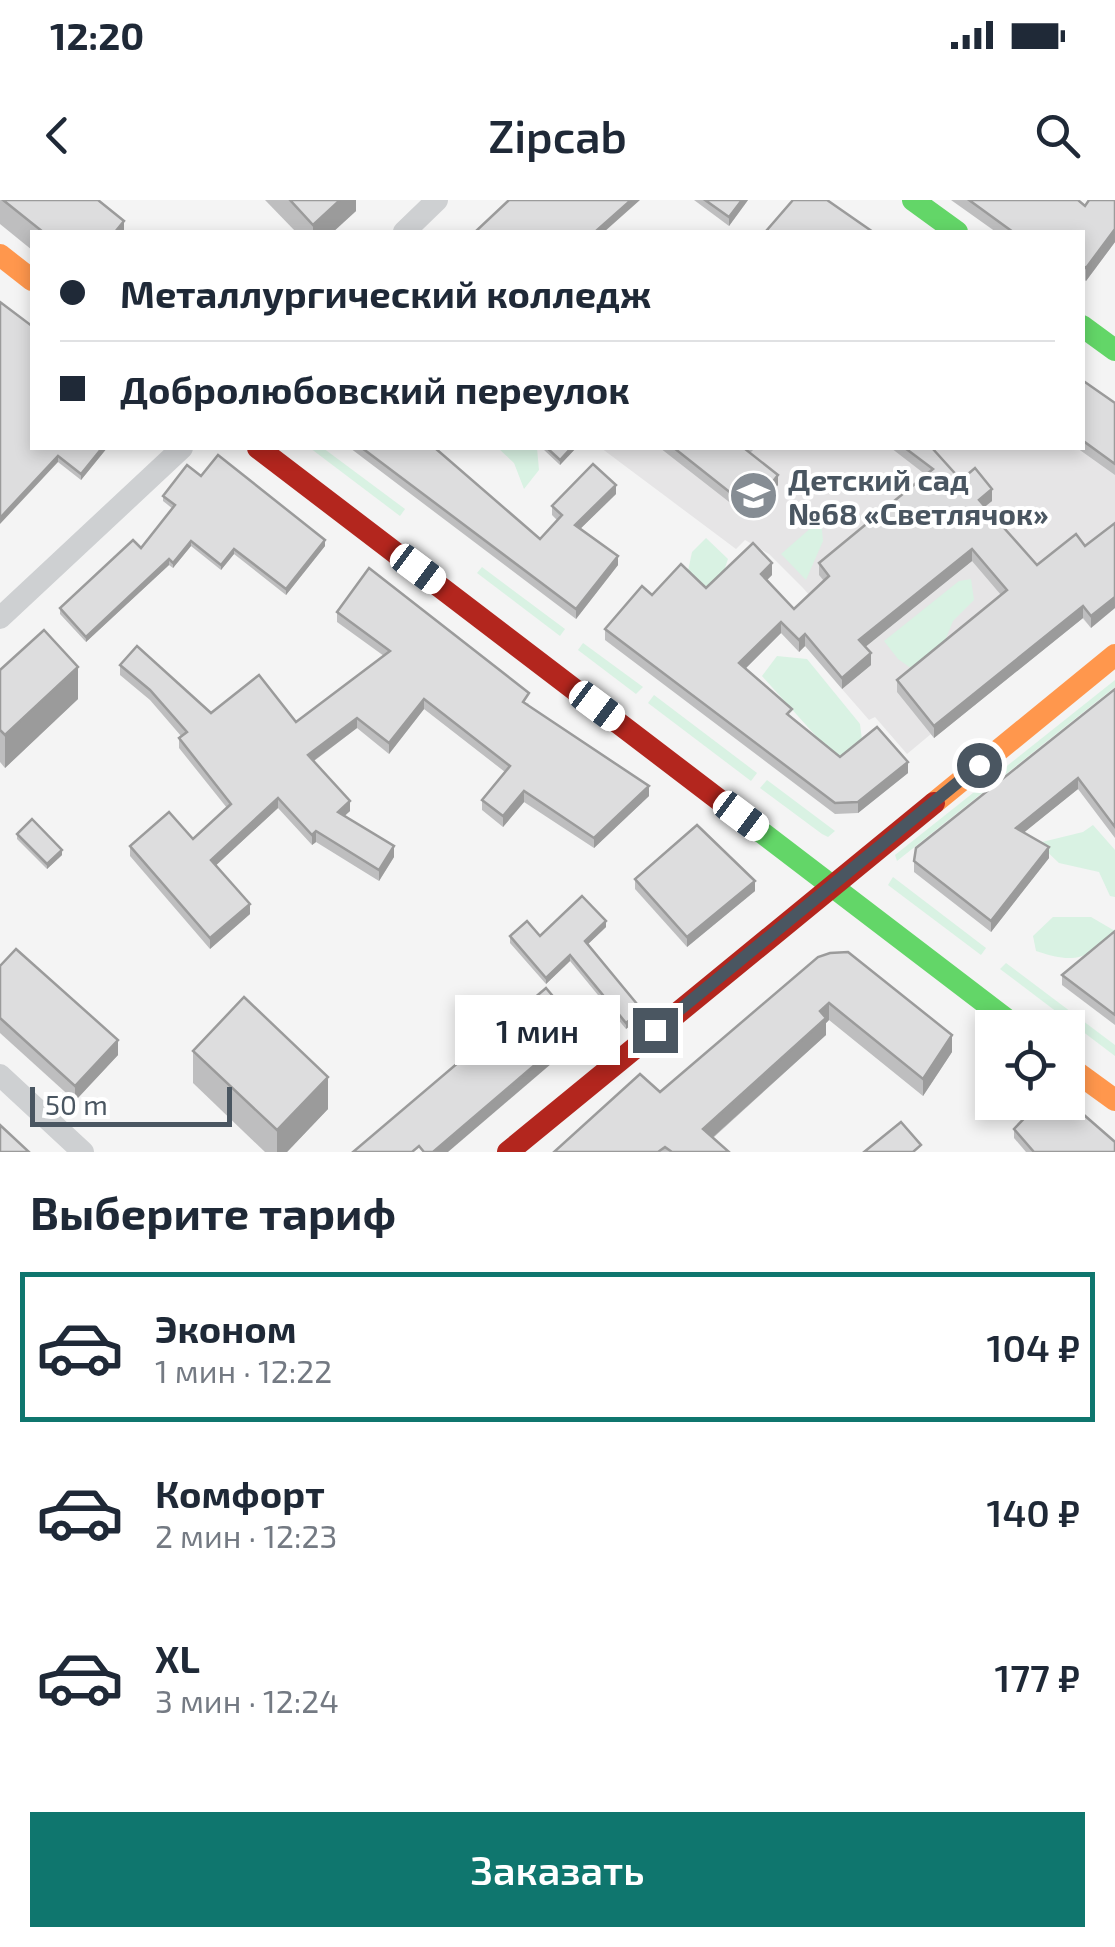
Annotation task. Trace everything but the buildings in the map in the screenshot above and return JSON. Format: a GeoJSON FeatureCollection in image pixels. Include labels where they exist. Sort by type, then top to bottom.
{"type":"FeatureCollection","features":[{"type":"Feature","properties":{"kind":"main road"},"geometry":{"type":"LineString","coordinates":[[913,200],[954,230]]}},
{"type":"Feature","properties":{"kind":"main road"},"geometry":{"type":"LineString","coordinates":[[0,256],[30,278]]}},
{"type":"Feature","properties":{"kind":"main road"},"geometry":{"type":"LineString","coordinates":[[1085,328],[1115,350]]}},
{"type":"Feature","properties":{"kind":"main road"},"geometry":{"type":"LineString","coordinates":[[261,450],[995,1010]]}},
{"type":"Feature","properties":{"kind":"main road"},"geometry":{"type":"LineString","coordinates":[[508,1152],[1115,655]]}},
{"type":"Feature","properties":{"kind":"main road"},"geometry":{"type":"LineString","coordinates":[[1085,1078],[1115,1100]]}},
{"type":"Feature","properties":{"kind":"street"},"geometry":{"type":"LineString","coordinates":[[406,230],[437,200]]}},
{"type":"Feature","properties":{"kind":"street"},"geometry":{"type":"LineString","coordinates":[[0,618],[180,450]]}},
{"type":"Feature","properties":{"kind":"street"},"geometry":{"type":"LineString","coordinates":[[0,1076],[83,1152]]}},
{"type":"Feature","properties":{"kind":"shaded area"},"geometry":{"type":"Polygon","coordinates":[[[1115,414],[1115,608],[1091,628],[1082,618],[934,738],[931,734],[907,754],[875,717],[869,720],[842,689],[870,664],[803,588],[769,554],[745,540],[736,549],[604,450],[1085,450],[1085,445],[1115,414]]]}},
{"type":"Feature","properties":{"kind":"green space"},"geometry":{"type":"Polygon","coordinates":[[[313,450],[326,450],[405,509],[400,516],[313,450]]]}},
{"type":"Feature","properties":{"kind":"green space"},"geometry":{"type":"Polygon","coordinates":[[[500,450],[537,450],[539,470],[524,489],[514,463],[500,450]]]}},
{"type":"Feature","properties":{"kind":"green space"},"geometry":{"type":"Polygon","coordinates":[[[821,519],[823,541],[806,580],[781,554],[821,519]]]}},
{"type":"Feature","properties":{"kind":"green space"},"geometry":{"type":"Polygon","coordinates":[[[706,538],[728,559],[723,574],[705,588],[688,571],[692,552],[706,538]]]}},
{"type":"Feature","properties":{"kind":"green space"},"geometry":{"type":"Polygon","coordinates":[[[482,567],[565,629],[560,636],[477,573],[482,567]]]}},
{"type":"Feature","properties":{"kind":"green space"},"geometry":{"type":"Polygon","coordinates":[[[971,579],[974,600],[953,621],[942,648],[915,671],[898,659],[884,641],[959,581],[971,579]]]}},
{"type":"Feature","properties":{"kind":"green space"},"geometry":{"type":"Polygon","coordinates":[[[583,643],[643,687],[636,694],[578,650],[583,643]]]}},
{"type":"Feature","properties":{"kind":"green space"},"geometry":{"type":"Polygon","coordinates":[[[777,656],[807,659],[860,724],[862,740],[847,755],[833,755],[762,676],[777,656]]]}},
{"type":"Feature","properties":{"kind":"green space"},"geometry":{"type":"Polygon","coordinates":[[[1115,680],[1115,687],[897,861],[895,855],[1115,680]]]}},
{"type":"Feature","properties":{"kind":"green space"},"geometry":{"type":"Polygon","coordinates":[[[654,695],[757,773],[751,781],[648,703],[654,695]]]}},
{"type":"Feature","properties":{"kind":"green space"},"geometry":{"type":"Polygon","coordinates":[[[767,780],[835,831],[828,837],[822,834],[760,788],[767,780]]]}},
{"type":"Feature","properties":{"kind":"green space"},"geometry":{"type":"Polygon","coordinates":[[[1093,825],[1115,850],[1115,897],[1110,896],[1099,872],[1059,863],[1038,843],[1083,832],[1093,825]]]}},
{"type":"Feature","properties":{"kind":"green space"},"geometry":{"type":"Polygon","coordinates":[[[893,877],[986,948],[981,955],[888,885],[893,877]]]}},
{"type":"Feature","properties":{"kind":"green space"},"geometry":{"type":"Polygon","coordinates":[[[1053,917],[1091,917],[1115,931],[1080,957],[1036,951],[1033,936],[1053,917]]]}},
{"type":"Feature","properties":{"kind":"green space"},"geometry":{"type":"Polygon","coordinates":[[[1006,963],[1068,1010],[1054,1010],[1000,969],[1006,963]]]}},
{"type":"Feature","properties":{"kind":"green space"},"geometry":{"type":"Polygon","coordinates":[[[1085,1022],[1115,1045],[1115,1056],[1085,1033],[1085,1022]]]}},
{"type":"Feature","properties":{"kind":"traffic: fast"},"geometry":{"type":"LineString","coordinates":[[913,200],[954,230]]}},
{"type":"Feature","properties":{"kind":"traffic: fast"},"geometry":{"type":"LineString","coordinates":[[1085,328],[1115,350]]}},
{"type":"Feature","properties":{"kind":"traffic: fast"},"geometry":{"type":"LineString","coordinates":[[731,809],[994,1010]]}},
{"type":"Feature","properties":{"kind":"traffic: slow"},"geometry":{"type":"LineString","coordinates":[[0,255],[30,278]]}},
{"type":"Feature","properties":{"kind":"traffic: slow"},"geometry":{"type":"LineString","coordinates":[[934,803],[1115,655]]}},
{"type":"Feature","properties":{"kind":"traffic: slow"},"geometry":{"type":"LineString","coordinates":[[1085,1078],[1115,1100]]}},
{"type":"Feature","properties":{"kind":"traffic: jam"},"geometry":{"type":"LineString","coordinates":[[261,450],[731,809]]}},
{"type":"Feature","properties":{"kind":"traffic: jam"},"geometry":{"type":"LineString","coordinates":[[508,1152],[934,803]]}},
{"type":"Feature","properties":{"kind":"place","name":"Детский сад №68 «Светлячок»"},"geometry":{"type":"Point","coordinates":[753,496]}},
{"type":"Feature","properties":{"kind":"route"},"geometry":{"type":"LineString","coordinates":[[655,1030],[979,765]]}}]}
